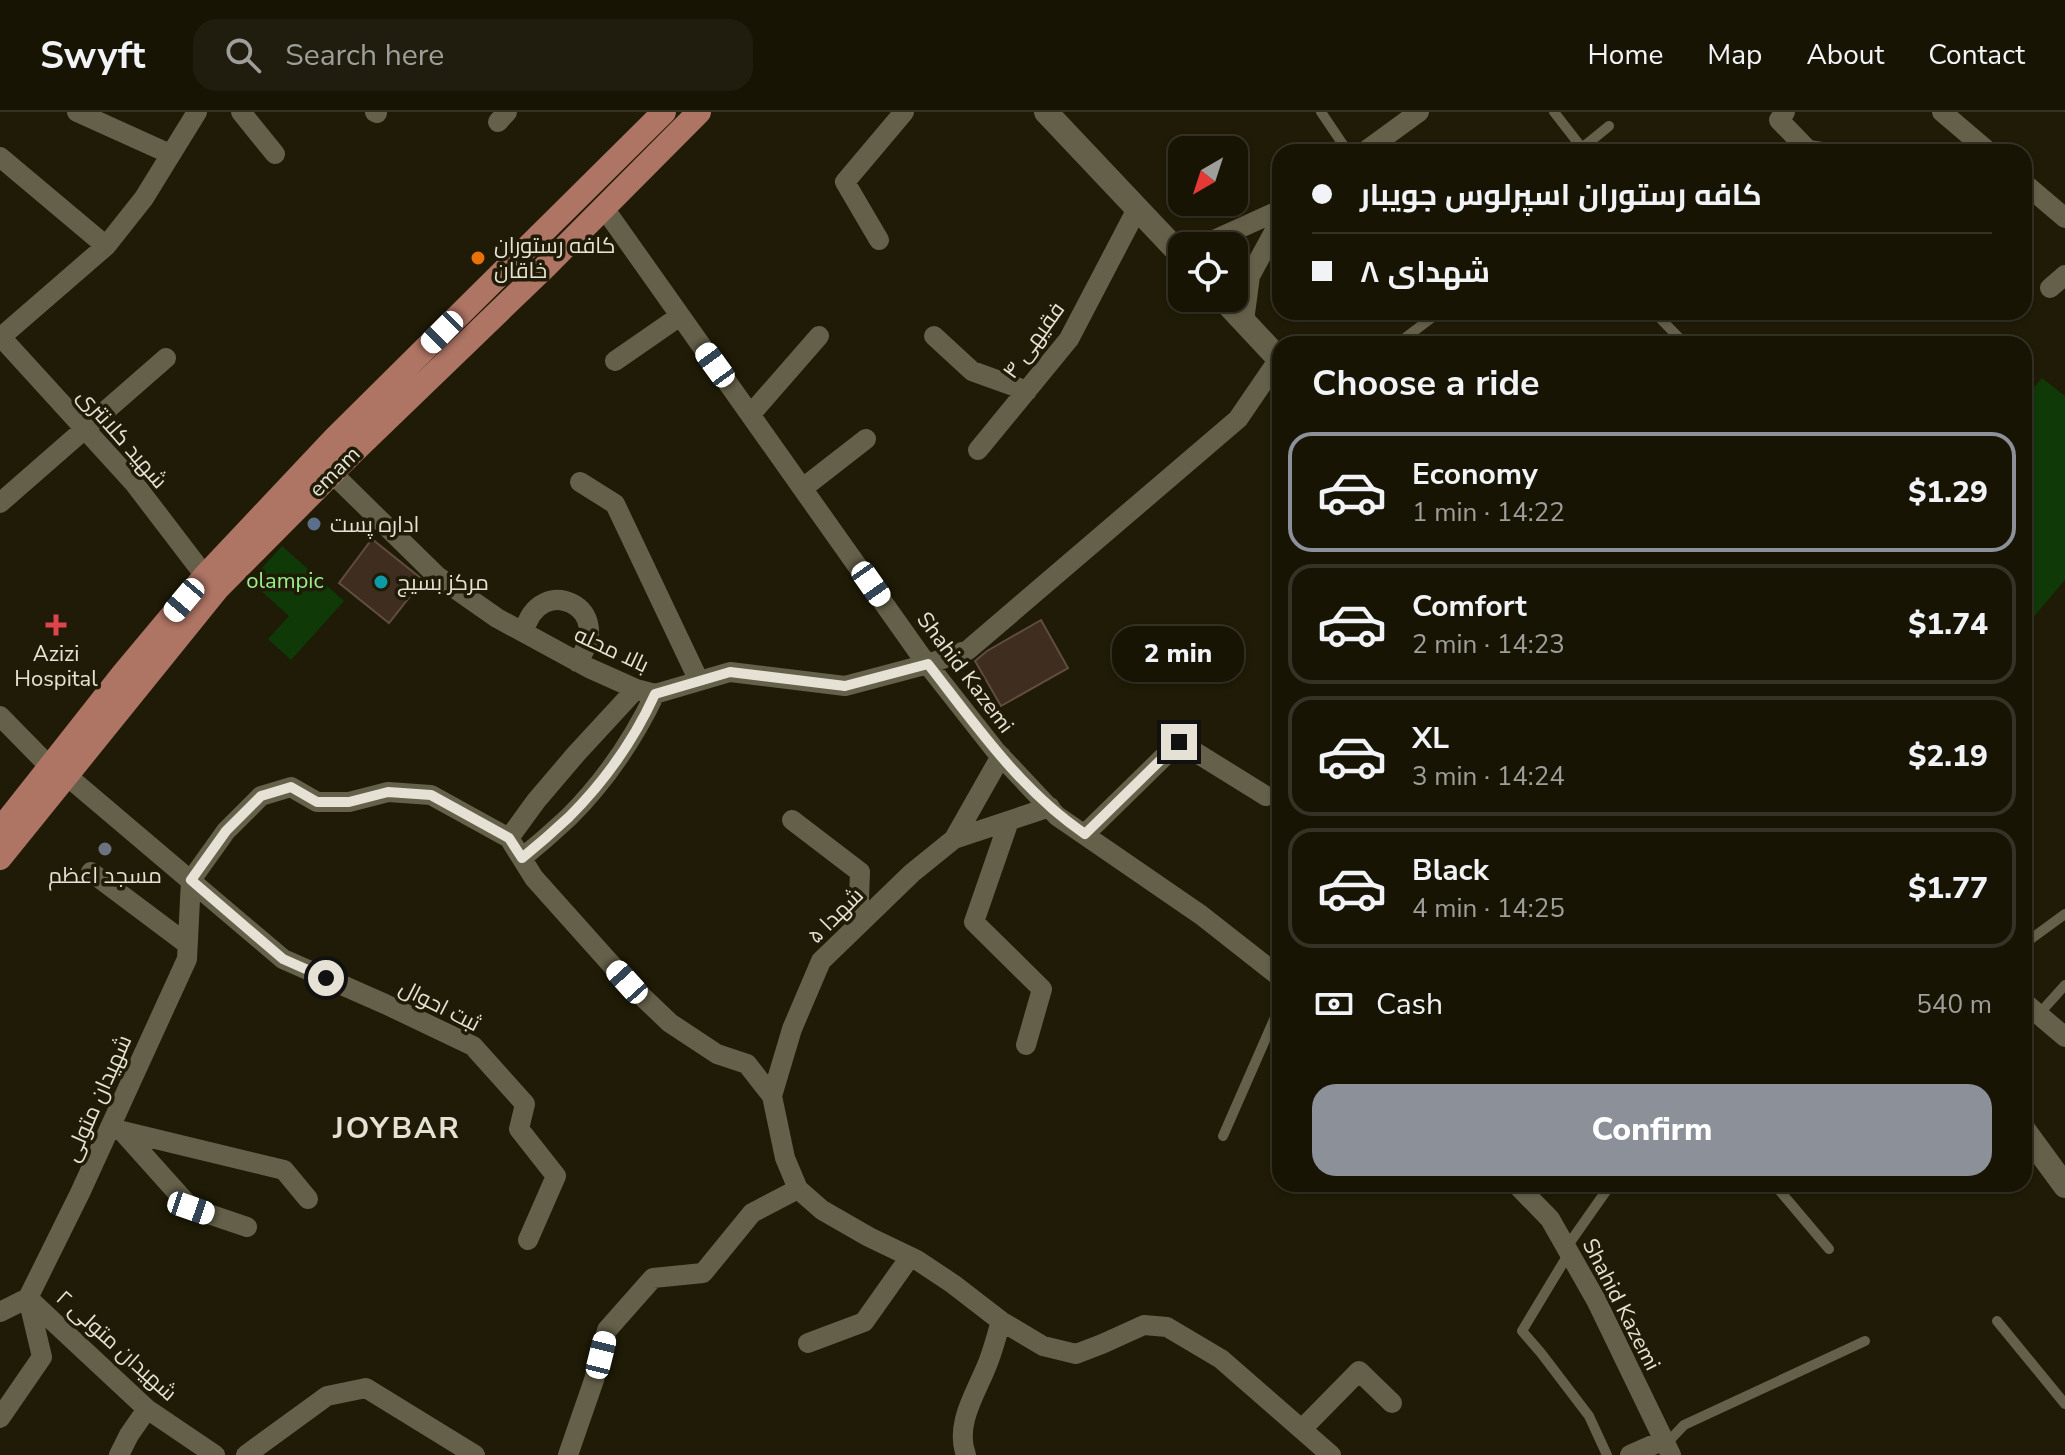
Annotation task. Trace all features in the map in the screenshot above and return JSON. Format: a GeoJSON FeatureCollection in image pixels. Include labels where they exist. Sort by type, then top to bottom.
{"type":"FeatureCollection","features":[{"type":"Feature","properties":{"kind":"main road","name":"emam"},"geometry":{"type":"LineString","coordinates":[[0,858],[123,674],[211,582],[335,438],[664,112]]}},
{"type":"Feature","properties":{"kind":"main road"},"geometry":{"type":"LineString","coordinates":[[1052,114],[1137,209],[1168,237]]}},
{"type":"Feature","properties":{"kind":"main road","name":"emam"},"geometry":{"type":"LineString","coordinates":[[211,582],[332,473],[604,208],[691,115]]}},
{"type":"Feature","properties":{"kind":"main road"},"geometry":{"type":"LineString","coordinates":[[1235,312],[1272,351]]}},
{"type":"Feature","properties":{"kind":"main road","name":"emam"},"geometry":{"type":"LineString","coordinates":[[0,830],[58,771]]}},
{"type":"Feature","properties":{"kind":"main road"},"geometry":{"type":"LineString","coordinates":[[2032,1141],[2065,1186]]}},
{"type":"Feature","properties":{"kind":"street"},"geometry":{"type":"LineString","coordinates":[[77,112],[170,154]]}},
{"type":"Feature","properties":{"kind":"street"},"geometry":{"type":"LineString","coordinates":[[1,337],[106,246],[144,198],[197,112]]}},
{"type":"Feature","properties":{"kind":"street"},"geometry":{"type":"LineString","coordinates":[[241,112],[275,154]]}},
{"type":"Feature","properties":{"kind":"street"},"geometry":{"type":"LineString","coordinates":[[879,240],[845,182],[904,112]]}},
{"type":"Feature","properties":{"kind":"street"},"geometry":{"type":"LineString","coordinates":[[1375,144],[1419,112]]}},
{"type":"Feature","properties":{"kind":"street"},"geometry":{"type":"LineString","coordinates":[[1785,112],[1779,120],[1802,144]]}},
{"type":"Feature","properties":{"kind":"street"},"geometry":{"type":"LineString","coordinates":[[1942,112],[1980,144]]}},
{"type":"Feature","properties":{"kind":"street"},"geometry":{"type":"LineString","coordinates":[[0,157],[106,246]]}},
{"type":"Feature","properties":{"kind":"street"},"geometry":{"type":"LineString","coordinates":[[2032,190],[2065,218]]}},
{"type":"Feature","properties":{"kind":"street","name":"Shahid Kazemi"},"geometry":{"type":"LineString","coordinates":[[604,208],[928,664],[1001,756],[1057,816],[1201,915],[1272,971]]}},
{"type":"Feature","properties":{"kind":"street","name":"فقیهی ۴"},"geometry":{"type":"LineString","coordinates":[[978,450],[1069,339],[1137,209]]}},
{"type":"Feature","properties":{"kind":"street"},"geometry":{"type":"LineString","coordinates":[[1231,232],[1272,214]]}},
{"type":"Feature","properties":{"kind":"street"},"geometry":{"type":"LineString","coordinates":[[1244,321],[1250,276],[1272,236]]}},
{"type":"Feature","properties":{"kind":"street"},"geometry":{"type":"LineString","coordinates":[[615,361],[680,316]]}},
{"type":"Feature","properties":{"kind":"street"},"geometry":{"type":"LineString","coordinates":[[751,414],[819,336]]}},
{"type":"Feature","properties":{"kind":"street"},"geometry":{"type":"LineString","coordinates":[[934,336],[972,371],[1027,391]]}},
{"type":"Feature","properties":{"kind":"street","name":"شهید کلانتری"},"geometry":{"type":"LineString","coordinates":[[1,337],[134,483],[211,582]]}},
{"type":"Feature","properties":{"kind":"street"},"geometry":{"type":"LineString","coordinates":[[0,503],[166,358]]}},
{"type":"Feature","properties":{"kind":"street","name":"بالا محله"},"geometry":{"type":"LineString","coordinates":[[332,473],[437,576],[497,618],[577,662],[646,691],[730,672],[845,686],[968,650],[1238,419],[1272,371]]}},
{"type":"Feature","properties":{"kind":"street"},"geometry":{"type":"LineString","coordinates":[[803,488],[866,439]]}},
{"type":"Feature","properties":{"kind":"street"},"geometry":{"type":"LineString","coordinates":[[580,482],[615,504],[699,681]]}},
{"type":"Feature","properties":{"kind":"street"},"geometry":{"type":"LineString","coordinates":[[524,632],[530,614],[541,603],[552,600],[571,603],[584,612],[590,627],[587,645],[577,662]]}},
{"type":"Feature","properties":{"kind":"street"},"geometry":{"type":"LineString","coordinates":[[509,838],[546,789],[646,691]]}},
{"type":"Feature","properties":{"kind":"street"},"geometry":{"type":"LineString","coordinates":[[522,858],[570,816],[620,758],[643,720],[646,691]]}},
{"type":"Feature","properties":{"kind":"street"},"geometry":{"type":"LineString","coordinates":[[0,716],[58,771],[191,880],[226,831],[261,796],[291,787],[317,802],[349,802],[388,792],[431,795],[509,838],[534,878],[627,982],[670,1023],[717,1054],[747,1064],[772,1096],[785,1158],[798,1189],[822,1210],[910,1257],[953,1284],[1001,1321],[1043,1346],[1076,1354],[1144,1325],[1167,1327],[1221,1359],[1331,1455]]}},
{"type":"Feature","properties":{"kind":"street"},"geometry":{"type":"LineString","coordinates":[[1085,834],[1179,742],[1266,796]]}},
{"type":"Feature","properties":{"kind":"street","name":"شهدا ۵"},"geometry":{"type":"LineString","coordinates":[[954,839],[1001,756]]}},
{"type":"Feature","properties":{"kind":"street","name":"شهدا ۵"},"geometry":{"type":"LineString","coordinates":[[772,1096],[792,1029],[821,961],[912,873],[954,839],[1050,807]]}},
{"type":"Feature","properties":{"kind":"street"},"geometry":{"type":"LineString","coordinates":[[792,820],[860,872],[858,925]]}},
{"type":"Feature","properties":{"kind":"street"},"geometry":{"type":"LineString","coordinates":[[1009,821],[974,922],[1042,989],[1026,1045]]}},
{"type":"Feature","properties":{"kind":"street"},"geometry":{"type":"LineString","coordinates":[[91,872],[187,944]]}},
{"type":"Feature","properties":{"kind":"street","name":"شهیدان متولی"},"geometry":{"type":"LineString","coordinates":[[28,1298],[80,1193],[116,1130],[187,959],[191,880]]}},
{"type":"Feature","properties":{"kind":"street","name":"ثبت احوال"},"geometry":{"type":"LineString","coordinates":[[191,880],[283,959],[473,1046],[525,1104],[519,1129],[556,1176],[528,1240]]}},
{"type":"Feature","properties":{"kind":"street"},"geometry":{"type":"LineString","coordinates":[[2032,1009],[2065,1037]]}},
{"type":"Feature","properties":{"kind":"street"},"geometry":{"type":"LineString","coordinates":[[116,1130],[284,1170],[308,1199]]}},
{"type":"Feature","properties":{"kind":"street"},"geometry":{"type":"LineString","coordinates":[[116,1130],[191,1208],[247,1227]]}},
{"type":"Feature","properties":{"kind":"street"},"geometry":{"type":"LineString","coordinates":[[568,1455],[594,1380],[607,1330],[653,1278],[703,1273],[752,1213],[798,1189]]}},
{"type":"Feature","properties":{"kind":"street","name":"Shahid Kazemi"},"geometry":{"type":"LineString","coordinates":[[1524,1192],[1550,1219],[1568,1250],[1596,1300],[1667,1446]]}},
{"type":"Feature","properties":{"kind":"street"},"geometry":{"type":"LineString","coordinates":[[808,1343],[864,1322],[910,1257]]}},
{"type":"Feature","properties":{"kind":"street"},"geometry":{"type":"LineString","coordinates":[[0,1312],[28,1298],[42,1357],[0,1418]]}},
{"type":"Feature","properties":{"kind":"street","name":"شهیدان متولی ۲"},"geometry":{"type":"LineString","coordinates":[[28,1298],[147,1409],[215,1455]]}},
{"type":"Feature","properties":{"kind":"street"},"geometry":{"type":"LineString","coordinates":[[966,1455],[962,1445],[968,1406],[987,1368],[1001,1321]]}},
{"type":"Feature","properties":{"kind":"street"},"geometry":{"type":"LineString","coordinates":[[1302,1429],[1359,1371],[1392,1403]]}},
{"type":"Feature","properties":{"kind":"street"},"geometry":{"type":"LineString","coordinates":[[246,1455],[327,1396],[366,1388],[475,1455]]}},
{"type":"Feature","properties":{"kind":"street"},"geometry":{"type":"LineString","coordinates":[[119,1455],[147,1409]]}},
{"type":"Feature","properties":{"kind":"street"},"geometry":{"type":"LineString","coordinates":[[1630,1455],[1667,1446]]}},
{"type":"Feature","properties":{"kind":"lane"},"geometry":{"type":"LineString","coordinates":[[1321,112],[1343,144]]}},
{"type":"Feature","properties":{"kind":"lane"},"geometry":{"type":"LineString","coordinates":[[1554,112],[1577,144]]}},
{"type":"Feature","properties":{"kind":"lane"},"geometry":{"type":"LineString","coordinates":[[1588,144],[1609,126]]}},
{"type":"Feature","properties":{"kind":"lane"},"geometry":{"type":"LineString","coordinates":[[1408,336],[1429,320]]}},
{"type":"Feature","properties":{"kind":"lane"},"geometry":{"type":"LineString","coordinates":[[1662,320],[1677,336]]}},
{"type":"Feature","properties":{"kind":"lane"},"geometry":{"type":"LineString","coordinates":[[2032,938],[2065,914]]}},
{"type":"Feature","properties":{"kind":"lane"},"geometry":{"type":"LineString","coordinates":[[2032,1007],[2065,985]]}},
{"type":"Feature","properties":{"kind":"lane"},"geometry":{"type":"LineString","coordinates":[[1223,1136],[1272,1024]]}},
{"type":"Feature","properties":{"kind":"lane"},"geometry":{"type":"LineString","coordinates":[[1606,1192],[1568,1250],[1522,1331],[1589,1416],[1607,1455]]}},
{"type":"Feature","properties":{"kind":"lane"},"geometry":{"type":"LineString","coordinates":[[1781,1192],[1829,1249]]}},
{"type":"Feature","properties":{"kind":"lane"},"geometry":{"type":"LineString","coordinates":[[1997,1321],[2065,1404]]}},
{"type":"Feature","properties":{"kind":"lane"},"geometry":{"type":"LineString","coordinates":[[1667,1446],[1684,1425],[1865,1341]]}},
{"type":"Feature","properties":{"kind":"green space"},"geometry":{"type":"Polygon","coordinates":[[[2042,378],[2065,396],[2065,580],[2032,619],[2032,390],[2042,378]]]}},
{"type":"Feature","properties":{"kind":"green space","name":"olampic"},"geometry":{"type":"Polygon","coordinates":[[[282,546],[344,601],[291,660],[268,639],[289,616],[250,581],[282,546]]]}},
{"type":"Feature","properties":{"kind":"building","name":"مرکز بسیج"},"geometry":{"type":"Polygon","coordinates":[[[372,539],[423,580],[389,623],[339,583],[372,539]]]}},
{"type":"Feature","properties":{"kind":"building"},"geometry":{"type":"Polygon","coordinates":[[[1041,620],[1068,668],[1001,706],[975,661],[1041,620]]]}},
{"type":"Feature","properties":{"kind":"place","name":"کافه رستوران خاقان"},"geometry":{"type":"Point","coordinates":[478,258]}},
{"type":"Feature","properties":{"kind":"place","name":"اداره پست"},"geometry":{"type":"Point","coordinates":[314,524]}},
{"type":"Feature","properties":{"kind":"place","name":"مرکز بسیج"},"geometry":{"type":"Point","coordinates":[381,582]}},
{"type":"Feature","properties":{"kind":"place","name":"Azizi Hospital"},"geometry":{"type":"Point","coordinates":[56,625]}},
{"type":"Feature","properties":{"kind":"place","name":"مسجد اعظم"},"geometry":{"type":"Point","coordinates":[105,849]}},
{"type":"Feature","properties":{"kind":"district","name":"JOYBAR"},"geometry":{"type":"Point","coordinates":[397,1128]}},
{"type":"Feature","properties":{"kind":"route"},"geometry":{"type":"LineString","coordinates":[[326,978],[283,959],[191,880],[226,831],[261,796],[291,787],[317,802],[349,802],[388,792],[431,795],[509,838],[522,858],[570,816],[620,758],[655,694],[730,672],[845,686],[928,664],[995,750],[1057,816],[1085,834],[1179,742]]}}]}
